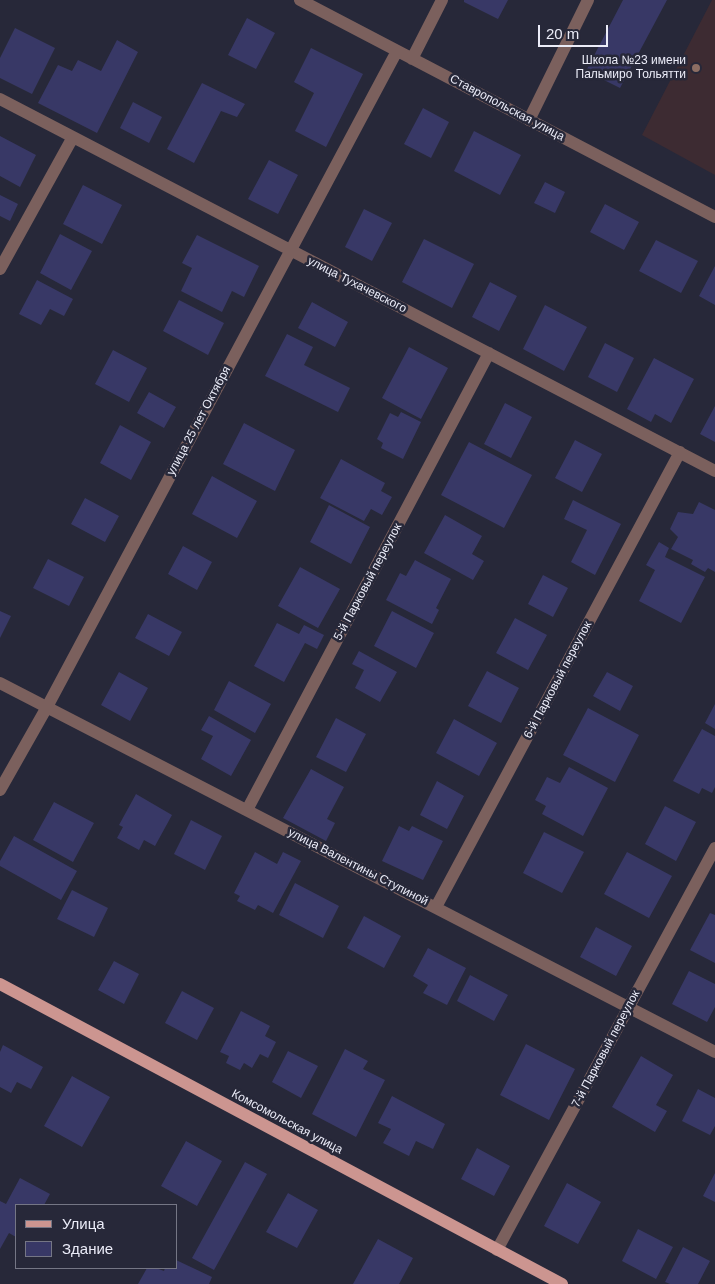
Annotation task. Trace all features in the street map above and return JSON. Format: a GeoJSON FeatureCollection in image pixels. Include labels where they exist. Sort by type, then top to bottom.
{"type":"FeatureCollection","features":[{"type":"Feature","properties":{"kind":"main road","name":"Комсомольская улица"},"geometry":{"type":"LineString","coordinates":[[0,984],[562,1284]]}},
{"type":"Feature","properties":{"kind":"street","name":"Ставропольская улица"},"geometry":{"type":"LineString","coordinates":[[300,0],[715,217]]}},
{"type":"Feature","properties":{"kind":"street"},"geometry":{"type":"LineString","coordinates":[[412,59],[442,0]]}},
{"type":"Feature","properties":{"kind":"street"},"geometry":{"type":"LineString","coordinates":[[529,120],[588,0]]}},
{"type":"Feature","properties":{"kind":"street","name":"улица 25 лет Октября"},"geometry":{"type":"LineString","coordinates":[[0,790],[47,707],[397,51]]}},
{"type":"Feature","properties":{"kind":"street","name":"улица Тухачевского"},"geometry":{"type":"LineString","coordinates":[[0,99],[715,470]]}},
{"type":"Feature","properties":{"kind":"street"},"geometry":{"type":"LineString","coordinates":[[0,269],[73,137]]}},
{"type":"Feature","properties":{"kind":"street","name":"5-й Парковый переулок"},"geometry":{"type":"LineString","coordinates":[[247,810],[489,353]]}},
{"type":"Feature","properties":{"kind":"street","name":"6-й Парковый переулок"},"geometry":{"type":"LineString","coordinates":[[436,907],[680,452]]}},
{"type":"Feature","properties":{"kind":"street","name":"улица Валентины Ступиной"},"geometry":{"type":"LineString","coordinates":[[0,683],[715,1052]]}},
{"type":"Feature","properties":{"kind":"street","name":"7-й Парковый переулок"},"geometry":{"type":"LineString","coordinates":[[498,1250],[715,848]]}},
{"type":"Feature","properties":{"kind":"shaded area","name":"Школа №23 имени Пальмиро Тольятти"},"geometry":{"type":"Polygon","coordinates":[[[712,0],[715,0],[715,175],[642,135],[712,0]]]}},
{"type":"Feature","properties":{"kind":"building"},"geometry":{"type":"Polygon","coordinates":[[[464,0],[508,0],[498,19],[464,2],[464,0]]]}},
{"type":"Feature","properties":{"kind":"building"},"geometry":{"type":"Polygon","coordinates":[[[623,0],[667,0],[620,88],[586,71],[623,0]]]}},
{"type":"Feature","properties":{"kind":"building"},"geometry":{"type":"Polygon","coordinates":[[[247,18],[275,33],[256,69],[228,55],[247,18]]]}},
{"type":"Feature","properties":{"kind":"building"},"geometry":{"type":"Polygon","coordinates":[[[15,28],[55,48],[32,94],[0,78],[0,58],[15,28]]]}},
{"type":"Feature","properties":{"kind":"building"},"geometry":{"type":"Polygon","coordinates":[[[117,40],[138,52],[97,133],[38,103],[58,65],[72,71],[78,60],[101,71],[117,40]]]}},
{"type":"Feature","properties":{"kind":"building"},"geometry":{"type":"Polygon","coordinates":[[[311,48],[363,74],[326,147],[295,131],[314,93],[294,82],[311,48]]]}},
{"type":"Feature","properties":{"kind":"building"},"geometry":{"type":"Polygon","coordinates":[[[202,83],[245,104],[237,117],[221,111],[194,163],[167,149],[202,83]]]}},
{"type":"Feature","properties":{"kind":"building"},"geometry":{"type":"Polygon","coordinates":[[[133,102],[162,117],[149,143],[120,128],[133,102]]]}},
{"type":"Feature","properties":{"kind":"building"},"geometry":{"type":"Polygon","coordinates":[[[423,108],[449,122],[431,158],[404,144],[423,108]]]}},
{"type":"Feature","properties":{"kind":"building"},"geometry":{"type":"Polygon","coordinates":[[[474,131],[521,155],[500,195],[454,171],[474,131]]]}},
{"type":"Feature","properties":{"kind":"building"},"geometry":{"type":"Polygon","coordinates":[[[0,136],[36,155],[20,187],[0,176],[0,136]]]}},
{"type":"Feature","properties":{"kind":"building"},"geometry":{"type":"Polygon","coordinates":[[[269,160],[298,175],[278,214],[248,199],[269,160]]]}},
{"type":"Feature","properties":{"kind":"building"},"geometry":{"type":"Polygon","coordinates":[[[545,182],[565,192],[555,213],[534,203],[545,182]]]}},
{"type":"Feature","properties":{"kind":"building"},"geometry":{"type":"Polygon","coordinates":[[[83,185],[122,205],[102,244],[63,224],[83,185]]]}},
{"type":"Feature","properties":{"kind":"building"},"geometry":{"type":"Polygon","coordinates":[[[0,195],[18,204],[10,221],[0,216],[0,195]]]}},
{"type":"Feature","properties":{"kind":"building"},"geometry":{"type":"Polygon","coordinates":[[[605,204],[639,222],[624,250],[590,232],[605,204]]]}},
{"type":"Feature","properties":{"kind":"building"},"geometry":{"type":"Polygon","coordinates":[[[364,209],[392,223],[372,261],[345,247],[364,209]]]}},
{"type":"Feature","properties":{"kind":"building"},"geometry":{"type":"Polygon","coordinates":[[[60,234],[92,251],[71,290],[40,273],[60,234]]]}},
{"type":"Feature","properties":{"kind":"building"},"geometry":{"type":"Polygon","coordinates":[[[197,235],[259,266],[244,297],[232,291],[222,312],[181,291],[192,268],[182,263],[197,235]]]}},
{"type":"Feature","properties":{"kind":"building"},"geometry":{"type":"Polygon","coordinates":[[[424,239],[474,264],[452,308],[402,282],[424,239]]]}},
{"type":"Feature","properties":{"kind":"building"},"geometry":{"type":"Polygon","coordinates":[[[656,240],[698,261],[681,293],[639,271],[656,240]]]}},
{"type":"Feature","properties":{"kind":"building"},"geometry":{"type":"Polygon","coordinates":[[[715,266],[715,305],[699,296],[715,266]]]}},
{"type":"Feature","properties":{"kind":"building"},"geometry":{"type":"Polygon","coordinates":[[[37,280],[73,299],[64,316],[50,309],[41,325],[19,314],[37,280]]]}},
{"type":"Feature","properties":{"kind":"building"},"geometry":{"type":"Polygon","coordinates":[[[490,282],[517,296],[499,331],[472,317],[490,282]]]}},
{"type":"Feature","properties":{"kind":"building"},"geometry":{"type":"Polygon","coordinates":[[[179,300],[224,323],[208,355],[163,331],[179,300]]]}},
{"type":"Feature","properties":{"kind":"building"},"geometry":{"type":"Polygon","coordinates":[[[312,302],[348,322],[335,347],[298,328],[312,302]]]}},
{"type":"Feature","properties":{"kind":"building"},"geometry":{"type":"Polygon","coordinates":[[[545,305],[587,327],[564,371],[523,349],[545,305]]]}},
{"type":"Feature","properties":{"kind":"building"},"geometry":{"type":"Polygon","coordinates":[[[287,334],[313,347],[304,365],[350,388],[338,412],[265,376],[287,334]]]}},
{"type":"Feature","properties":{"kind":"building"},"geometry":{"type":"Polygon","coordinates":[[[605,343],[634,358],[617,392],[588,377],[605,343]]]}},
{"type":"Feature","properties":{"kind":"building"},"geometry":{"type":"Polygon","coordinates":[[[409,347],[448,368],[421,419],[382,398],[409,347]]]}},
{"type":"Feature","properties":{"kind":"building"},"geometry":{"type":"Polygon","coordinates":[[[113,350],[147,368],[129,402],[95,384],[113,350]]]}},
{"type":"Feature","properties":{"kind":"building"},"geometry":{"type":"Polygon","coordinates":[[[654,358],[694,379],[671,423],[655,414],[651,422],[627,409],[654,358]]]}},
{"type":"Feature","properties":{"kind":"building"},"geometry":{"type":"Polygon","coordinates":[[[149,392],[176,407],[164,428],[137,413],[149,392]]]}},
{"type":"Feature","properties":{"kind":"building"},"geometry":{"type":"Polygon","coordinates":[[[505,403],[532,417],[511,458],[484,444],[505,403]]]}},
{"type":"Feature","properties":{"kind":"building"},"geometry":{"type":"Polygon","coordinates":[[[715,406],[715,442],[700,434],[715,406]]]}},
{"type":"Feature","properties":{"kind":"building"},"geometry":{"type":"Polygon","coordinates":[[[401,412],[421,422],[403,459],[381,448],[383,443],[377,439],[390,413],[398,417],[401,412]]]}},
{"type":"Feature","properties":{"kind":"building"},"geometry":{"type":"Polygon","coordinates":[[[244,423],[295,450],[275,491],[223,464],[244,423]]]}},
{"type":"Feature","properties":{"kind":"building"},"geometry":{"type":"Polygon","coordinates":[[[120,425],[151,442],[131,480],[100,463],[120,425]]]}},
{"type":"Feature","properties":{"kind":"building"},"geometry":{"type":"Polygon","coordinates":[[[575,440],[602,454],[582,492],[555,478],[575,440]]]}},
{"type":"Feature","properties":{"kind":"building"},"geometry":{"type":"Polygon","coordinates":[[[469,442],[532,475],[504,528],[441,495],[469,442]]]}},
{"type":"Feature","properties":{"kind":"building"},"geometry":{"type":"Polygon","coordinates":[[[341,459],[385,483],[381,491],[392,497],[382,515],[371,509],[364,521],[320,498],[341,459]]]}},
{"type":"Feature","properties":{"kind":"building"},"geometry":{"type":"Polygon","coordinates":[[[212,476],[257,501],[237,538],[192,514],[212,476]]]}},
{"type":"Feature","properties":{"kind":"building"},"geometry":{"type":"Polygon","coordinates":[[[85,498],[119,516],[105,542],[71,524],[85,498]]]}},
{"type":"Feature","properties":{"kind":"building"},"geometry":{"type":"Polygon","coordinates":[[[573,500],[621,524],[595,575],[571,562],[587,530],[564,519],[573,500]]]}},
{"type":"Feature","properties":{"kind":"building"},"geometry":{"type":"Polygon","coordinates":[[[699,502],[715,510],[715,572],[708,568],[705,572],[691,564],[693,560],[671,549],[678,537],[670,529],[678,512],[693,514],[699,502]]]}},
{"type":"Feature","properties":{"kind":"building"},"geometry":{"type":"Polygon","coordinates":[[[329,505],[370,527],[351,564],[310,542],[329,505]]]}},
{"type":"Feature","properties":{"kind":"building"},"geometry":{"type":"Polygon","coordinates":[[[445,515],[482,536],[472,554],[484,561],[473,580],[424,553],[445,515]]]}},
{"type":"Feature","properties":{"kind":"building"},"geometry":{"type":"Polygon","coordinates":[[[659,542],[669,548],[665,557],[705,577],[681,623],[639,601],[655,570],[646,565],[659,542]]]}},
{"type":"Feature","properties":{"kind":"building"},"geometry":{"type":"Polygon","coordinates":[[[183,546],[212,562],[197,590],[168,574],[183,546]]]}},
{"type":"Feature","properties":{"kind":"building"},"geometry":{"type":"Polygon","coordinates":[[[48,559],[84,577],[69,606],[33,588],[48,559]]]}},
{"type":"Feature","properties":{"kind":"building"},"geometry":{"type":"Polygon","coordinates":[[[415,560],[451,579],[436,608],[439,610],[432,624],[386,600],[400,573],[406,576],[415,560]]]}},
{"type":"Feature","properties":{"kind":"building"},"geometry":{"type":"Polygon","coordinates":[[[300,567],[340,589],[318,628],[278,606],[300,567]]]}},
{"type":"Feature","properties":{"kind":"building"},"geometry":{"type":"Polygon","coordinates":[[[543,575],[568,588],[553,617],[528,604],[543,575]]]}},
{"type":"Feature","properties":{"kind":"building"},"geometry":{"type":"Polygon","coordinates":[[[0,611],[11,616],[0,638],[0,611]]]}},
{"type":"Feature","properties":{"kind":"building"},"geometry":{"type":"Polygon","coordinates":[[[392,611],[434,633],[416,668],[374,646],[392,611]]]}},
{"type":"Feature","properties":{"kind":"building"},"geometry":{"type":"Polygon","coordinates":[[[148,614],[182,632],[169,656],[135,638],[148,614]]]}},
{"type":"Feature","properties":{"kind":"building"},"geometry":{"type":"Polygon","coordinates":[[[515,618],[547,635],[528,670],[496,653],[515,618]]]}},
{"type":"Feature","properties":{"kind":"building"},"geometry":{"type":"Polygon","coordinates":[[[277,623],[299,634],[304,625],[324,635],[317,649],[305,643],[284,682],[254,666],[277,623]]]}},
{"type":"Feature","properties":{"kind":"building"},"geometry":{"type":"Polygon","coordinates":[[[359,651],[397,672],[380,702],[355,688],[364,670],[352,664],[359,651]]]}},
{"type":"Feature","properties":{"kind":"building"},"geometry":{"type":"Polygon","coordinates":[[[487,671],[519,688],[501,723],[468,706],[487,671]]]}},
{"type":"Feature","properties":{"kind":"building"},"geometry":{"type":"Polygon","coordinates":[[[119,672],[148,688],[130,721],[101,705],[119,672]]]}},
{"type":"Feature","properties":{"kind":"building"},"geometry":{"type":"Polygon","coordinates":[[[607,672],[633,686],[620,711],[593,696],[607,672]]]}},
{"type":"Feature","properties":{"kind":"building"},"geometry":{"type":"Polygon","coordinates":[[[229,681],[271,704],[255,733],[214,710],[229,681]]]}},
{"type":"Feature","properties":{"kind":"building"},"geometry":{"type":"Polygon","coordinates":[[[715,704],[715,729],[705,723],[715,704]]]}},
{"type":"Feature","properties":{"kind":"building"},"geometry":{"type":"Polygon","coordinates":[[[588,708],[639,735],[615,782],[563,755],[588,708]]]}},
{"type":"Feature","properties":{"kind":"building"},"geometry":{"type":"Polygon","coordinates":[[[209,716],[251,740],[231,776],[201,759],[213,736],[201,730],[209,716]]]}},
{"type":"Feature","properties":{"kind":"building"},"geometry":{"type":"Polygon","coordinates":[[[336,718],[366,734],[346,772],[316,757],[336,718]]]}},
{"type":"Feature","properties":{"kind":"building"},"geometry":{"type":"Polygon","coordinates":[[[454,719],[497,743],[479,776],[436,753],[454,719]]]}},
{"type":"Feature","properties":{"kind":"building"},"geometry":{"type":"Polygon","coordinates":[[[702,729],[715,736],[715,787],[712,793],[702,788],[699,794],[673,781],[702,729]]]}},
{"type":"Feature","properties":{"kind":"building"},"geometry":{"type":"Polygon","coordinates":[[[569,767],[608,788],[583,836],[542,814],[546,806],[535,800],[547,777],[560,783],[569,767]]]}},
{"type":"Feature","properties":{"kind":"building"},"geometry":{"type":"Polygon","coordinates":[[[311,769],[344,787],[327,819],[335,823],[326,841],[283,818],[311,769]]]}},
{"type":"Feature","properties":{"kind":"building"},"geometry":{"type":"Polygon","coordinates":[[[437,781],[464,796],[447,829],[420,815],[437,781]]]}},
{"type":"Feature","properties":{"kind":"building"},"geometry":{"type":"Polygon","coordinates":[[[136,794],[172,815],[155,846],[144,840],[139,850],[117,838],[123,827],[119,825],[136,794]]]}},
{"type":"Feature","properties":{"kind":"building"},"geometry":{"type":"Polygon","coordinates":[[[54,802],[94,823],[73,862],[33,840],[54,802]]]}},
{"type":"Feature","properties":{"kind":"building"},"geometry":{"type":"Polygon","coordinates":[[[665,806],[696,822],[676,861],[645,844],[665,806]]]}},
{"type":"Feature","properties":{"kind":"building"},"geometry":{"type":"Polygon","coordinates":[[[191,820],[222,836],[205,870],[174,854],[191,820]]]}},
{"type":"Feature","properties":{"kind":"building"},"geometry":{"type":"Polygon","coordinates":[[[399,826],[409,831],[412,826],[443,841],[423,880],[382,861],[399,826]]]}},
{"type":"Feature","properties":{"kind":"building"},"geometry":{"type":"Polygon","coordinates":[[[544,832],[584,852],[562,893],[523,873],[544,832]]]}},
{"type":"Feature","properties":{"kind":"building"},"geometry":{"type":"Polygon","coordinates":[[[14,836],[77,871],[61,900],[0,866],[0,861],[14,836]]]}},
{"type":"Feature","properties":{"kind":"building"},"geometry":{"type":"Polygon","coordinates":[[[255,852],[277,864],[283,852],[301,861],[273,913],[258,905],[255,910],[237,901],[240,896],[234,893],[255,852]]]}},
{"type":"Feature","properties":{"kind":"building"},"geometry":{"type":"Polygon","coordinates":[[[627,852],[672,876],[649,918],[604,894],[627,852]]]}},
{"type":"Feature","properties":{"kind":"building"},"geometry":{"type":"Polygon","coordinates":[[[295,883],[339,906],[323,938],[279,915],[295,883]]]}},
{"type":"Feature","properties":{"kind":"building"},"geometry":{"type":"Polygon","coordinates":[[[72,890],[108,908],[94,937],[57,919],[72,890]]]}},
{"type":"Feature","properties":{"kind":"building"},"geometry":{"type":"Polygon","coordinates":[[[710,913],[715,915],[715,963],[690,950],[710,913]]]}},
{"type":"Feature","properties":{"kind":"building"},"geometry":{"type":"Polygon","coordinates":[[[364,916],[401,936],[384,968],[347,948],[364,916]]]}},
{"type":"Feature","properties":{"kind":"building"},"geometry":{"type":"Polygon","coordinates":[[[596,927],[632,946],[616,976],[580,957],[596,927]]]}},
{"type":"Feature","properties":{"kind":"building"},"geometry":{"type":"Polygon","coordinates":[[[428,948],[466,968],[447,1005],[423,993],[428,985],[413,976],[428,948]]]}},
{"type":"Feature","properties":{"kind":"building"},"geometry":{"type":"Polygon","coordinates":[[[114,961],[139,974],[124,1004],[98,990],[114,961]]]}},
{"type":"Feature","properties":{"kind":"building"},"geometry":{"type":"Polygon","coordinates":[[[689,971],[715,984],[715,1007],[707,1022],[672,1004],[689,971]]]}},
{"type":"Feature","properties":{"kind":"building"},"geometry":{"type":"Polygon","coordinates":[[[470,975],[508,995],[494,1021],[457,1001],[470,975]]]}},
{"type":"Feature","properties":{"kind":"building"},"geometry":{"type":"Polygon","coordinates":[[[182,991],[214,1008],[197,1040],[165,1023],[182,991]]]}},
{"type":"Feature","properties":{"kind":"building"},"geometry":{"type":"Polygon","coordinates":[[[241,1011],[270,1026],[265,1036],[276,1042],[268,1058],[260,1054],[252,1068],[244,1063],[240,1070],[226,1063],[229,1056],[220,1052],[241,1011]]]}},
{"type":"Feature","properties":{"kind":"building"},"geometry":{"type":"Polygon","coordinates":[[[526,1044],[575,1069],[549,1120],[500,1095],[526,1044]]]}},
{"type":"Feature","properties":{"kind":"building"},"geometry":{"type":"Polygon","coordinates":[[[3,1045],[43,1067],[31,1089],[17,1082],[11,1093],[0,1087],[0,1052],[3,1045]]]}},
{"type":"Feature","properties":{"kind":"building"},"geometry":{"type":"Polygon","coordinates":[[[345,1049],[368,1061],[363,1069],[385,1080],[356,1137],[312,1114],[345,1049]]]}},
{"type":"Feature","properties":{"kind":"building"},"geometry":{"type":"Polygon","coordinates":[[[288,1051],[318,1066],[301,1098],[272,1082],[288,1051]]]}},
{"type":"Feature","properties":{"kind":"building"},"geometry":{"type":"Polygon","coordinates":[[[641,1056],[673,1075],[656,1105],[667,1111],[655,1132],[612,1107],[641,1056]]]}},
{"type":"Feature","properties":{"kind":"building"},"geometry":{"type":"Polygon","coordinates":[[[72,1076],[110,1097],[82,1147],[44,1126],[72,1076]]]}},
{"type":"Feature","properties":{"kind":"building"},"geometry":{"type":"Polygon","coordinates":[[[698,1089],[715,1098],[715,1126],[710,1135],[682,1121],[698,1089]]]}},
{"type":"Feature","properties":{"kind":"building"},"geometry":{"type":"Polygon","coordinates":[[[392,1096],[445,1124],[433,1149],[416,1141],[409,1156],[383,1143],[391,1129],[378,1123],[392,1096]]]}},
{"type":"Feature","properties":{"kind":"building"},"geometry":{"type":"Polygon","coordinates":[[[186,1141],[222,1161],[197,1206],[161,1186],[186,1141]]]}},
{"type":"Feature","properties":{"kind":"building"},"geometry":{"type":"Polygon","coordinates":[[[477,1148],[510,1166],[494,1196],[461,1179],[477,1148]]]}},
{"type":"Feature","properties":{"kind":"building"},"geometry":{"type":"Polygon","coordinates":[[[245,1162],[267,1174],[214,1270],[192,1258],[245,1162]]]}},
{"type":"Feature","properties":{"kind":"building"},"geometry":{"type":"Polygon","coordinates":[[[715,1173],[715,1202],[703,1196],[715,1173]]]}},
{"type":"Feature","properties":{"kind":"building"},"geometry":{"type":"Polygon","coordinates":[[[20,1178],[50,1194],[45,1204],[15,1204],[15,1236],[9,1233],[0,1249],[0,1201],[6,1204],[20,1178]]]}},
{"type":"Feature","properties":{"kind":"building"},"geometry":{"type":"Polygon","coordinates":[[[567,1183],[601,1202],[578,1244],[544,1226],[567,1183]]]}},
{"type":"Feature","properties":{"kind":"building"},"geometry":{"type":"Polygon","coordinates":[[[288,1193],[318,1210],[297,1248],[266,1232],[288,1193]]]}},
{"type":"Feature","properties":{"kind":"building"},"geometry":{"type":"Polygon","coordinates":[[[638,1229],[673,1247],[656,1279],[622,1261],[638,1229]]]}},
{"type":"Feature","properties":{"kind":"building"},"geometry":{"type":"Polygon","coordinates":[[[378,1239],[413,1258],[399,1284],[353,1284],[378,1239]]]}},
{"type":"Feature","properties":{"kind":"building"},"geometry":{"type":"Polygon","coordinates":[[[683,1247],[710,1261],[698,1284],[670,1284],[665,1282],[683,1247]]]}},
{"type":"Feature","properties":{"kind":"building"},"geometry":{"type":"Polygon","coordinates":[[[178,1261],[212,1277],[209,1284],[138,1284],[146,1269],[164,1271],[165,1269],[178,1269],[178,1261]]]}},
{"type":"Feature","properties":{"kind":"place","name":"Школа №23 имени Пальмиро Тольятти"},"geometry":{"type":"Point","coordinates":[696,68]}}]}
